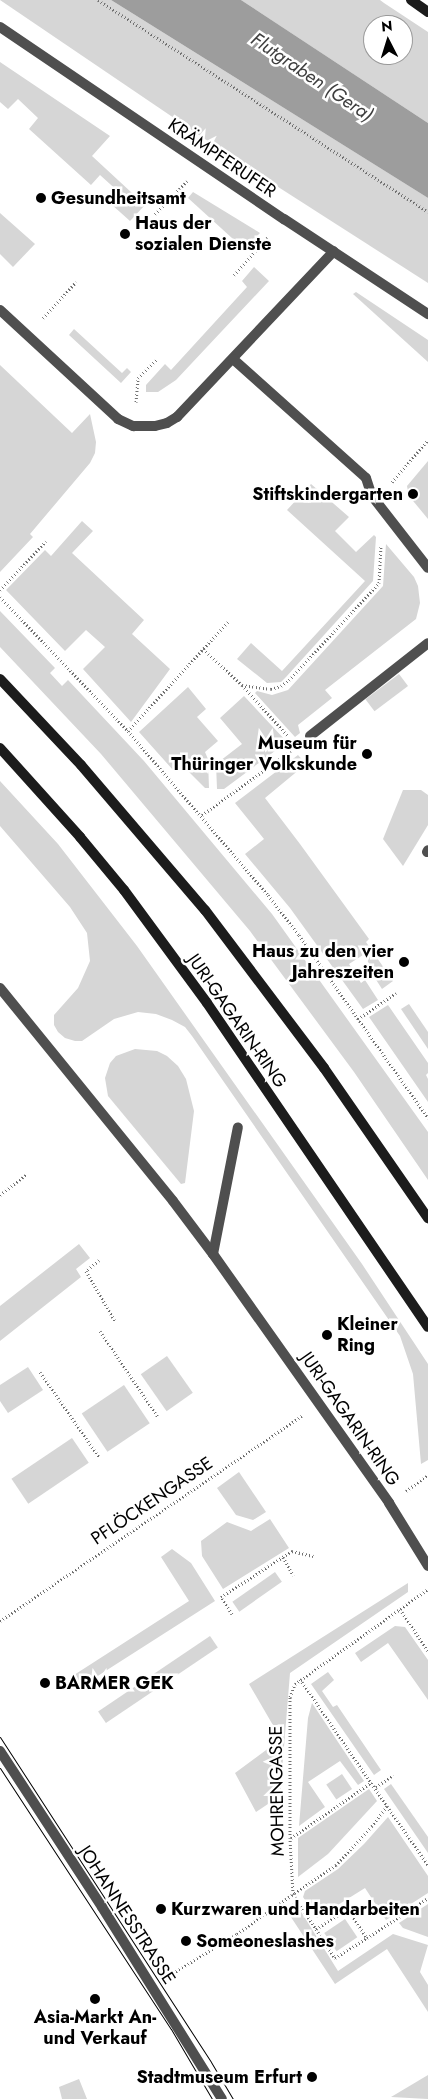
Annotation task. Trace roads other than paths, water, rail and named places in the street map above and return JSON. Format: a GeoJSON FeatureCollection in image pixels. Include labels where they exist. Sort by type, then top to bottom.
{"type":"FeatureCollection","features":[{"type":"Feature","properties":{"kind":"street"},"geometry":{"type":"LineString","coordinates":[[411,0],[428,12]]}},
{"type":"Feature","properties":{"kind":"street","name":"KRÄMPFERUFER"},"geometry":{"type":"LineString","coordinates":[[0,26],[428,314]]}},
{"type":"Feature","properties":{"kind":"street"},"geometry":{"type":"LineString","coordinates":[[0,310],[118,419],[133,426],[155,426],[167,423],[177,417],[334,251]]}},
{"type":"Feature","properties":{"kind":"street"},"geometry":{"type":"LineString","coordinates":[[233,359],[366,478],[372,496],[428,568]]}},
{"type":"Feature","properties":{"kind":"street"},"geometry":{"type":"LineString","coordinates":[[310,736],[428,642]]}},
{"type":"Feature","properties":{"kind":"street"},"geometry":{"type":"LineString","coordinates":[[0,679],[81,765],[205,910],[324,1068],[428,1218]]}},
{"type":"Feature","properties":{"kind":"street","name":"JURI-GAGARIN-RING"},"geometry":{"type":"LineString","coordinates":[[0,748],[80,837],[124,890],[207,1003],[428,1327]]}},
{"type":"Feature","properties":{"kind":"street","name":"JURI-GAGARIN-RING"},"geometry":{"type":"LineString","coordinates":[[0,988],[213,1254],[389,1503],[428,1565]]}},
{"type":"Feature","properties":{"kind":"street"},"geometry":{"type":"LineString","coordinates":[[213,1254],[238,1127]]}},
{"type":"Feature","properties":{"kind":"street","name":"JOHANNESSTRASSE"},"geometry":{"type":"LineString","coordinates":[[0,1751],[153,1986],[222,2099]]}},
{"type":"Feature","properties":{"kind":"water","name":"Flutgraben (Gera)"},"geometry":{"type":"Polygon","coordinates":[[[111,0],[241,0],[428,123],[428,198],[111,0]]]}},
{"type":"Feature","properties":{"kind":"tram line"},"geometry":{"type":"LineString","coordinates":[[0,1737],[211,2062],[233,2099]]}},
{"type":"Feature","properties":{"kind":"tram line"},"geometry":{"type":"LineString","coordinates":[[0,1768],[171,2029],[212,2099]]}},
{"type":"Feature","properties":{"kind":"place","name":"Gesundheitsamt"},"geometry":{"type":"Point","coordinates":[41,198]}},
{"type":"Feature","properties":{"kind":"place","name":"Haus der sozialen Dienste"},"geometry":{"type":"Point","coordinates":[125,234]}},
{"type":"Feature","properties":{"kind":"place","name":"Stiftskindergarten"},"geometry":{"type":"Point","coordinates":[413,494]}},
{"type":"Feature","properties":{"kind":"place","name":"Museum für Thüringer Volkskunde"},"geometry":{"type":"Point","coordinates":[367,754]}},
{"type":"Feature","properties":{"kind":"place","name":"Haus zu den vier Jahreszeiten"},"geometry":{"type":"Point","coordinates":[404,962]}},
{"type":"Feature","properties":{"kind":"place","name":"Kleiner Ring"},"geometry":{"type":"Point","coordinates":[327,1335]}},
{"type":"Feature","properties":{"kind":"place","name":"BARMER GEK"},"geometry":{"type":"Point","coordinates":[45,1683]}},
{"type":"Feature","properties":{"kind":"place","name":"Kurzwaren und Handarbeiten"},"geometry":{"type":"Point","coordinates":[161,1909]}},
{"type":"Feature","properties":{"kind":"place","name":"Someoneslashes"},"geometry":{"type":"Point","coordinates":[186,1941]}},
{"type":"Feature","properties":{"kind":"place","name":"Asia-Markt An- und Verkauf"},"geometry":{"type":"Point","coordinates":[95,1999]}},
{"type":"Feature","properties":{"kind":"place","name":"Stadtmuseum Erfurt"},"geometry":{"type":"Point","coordinates":[312,2077]}}]}
